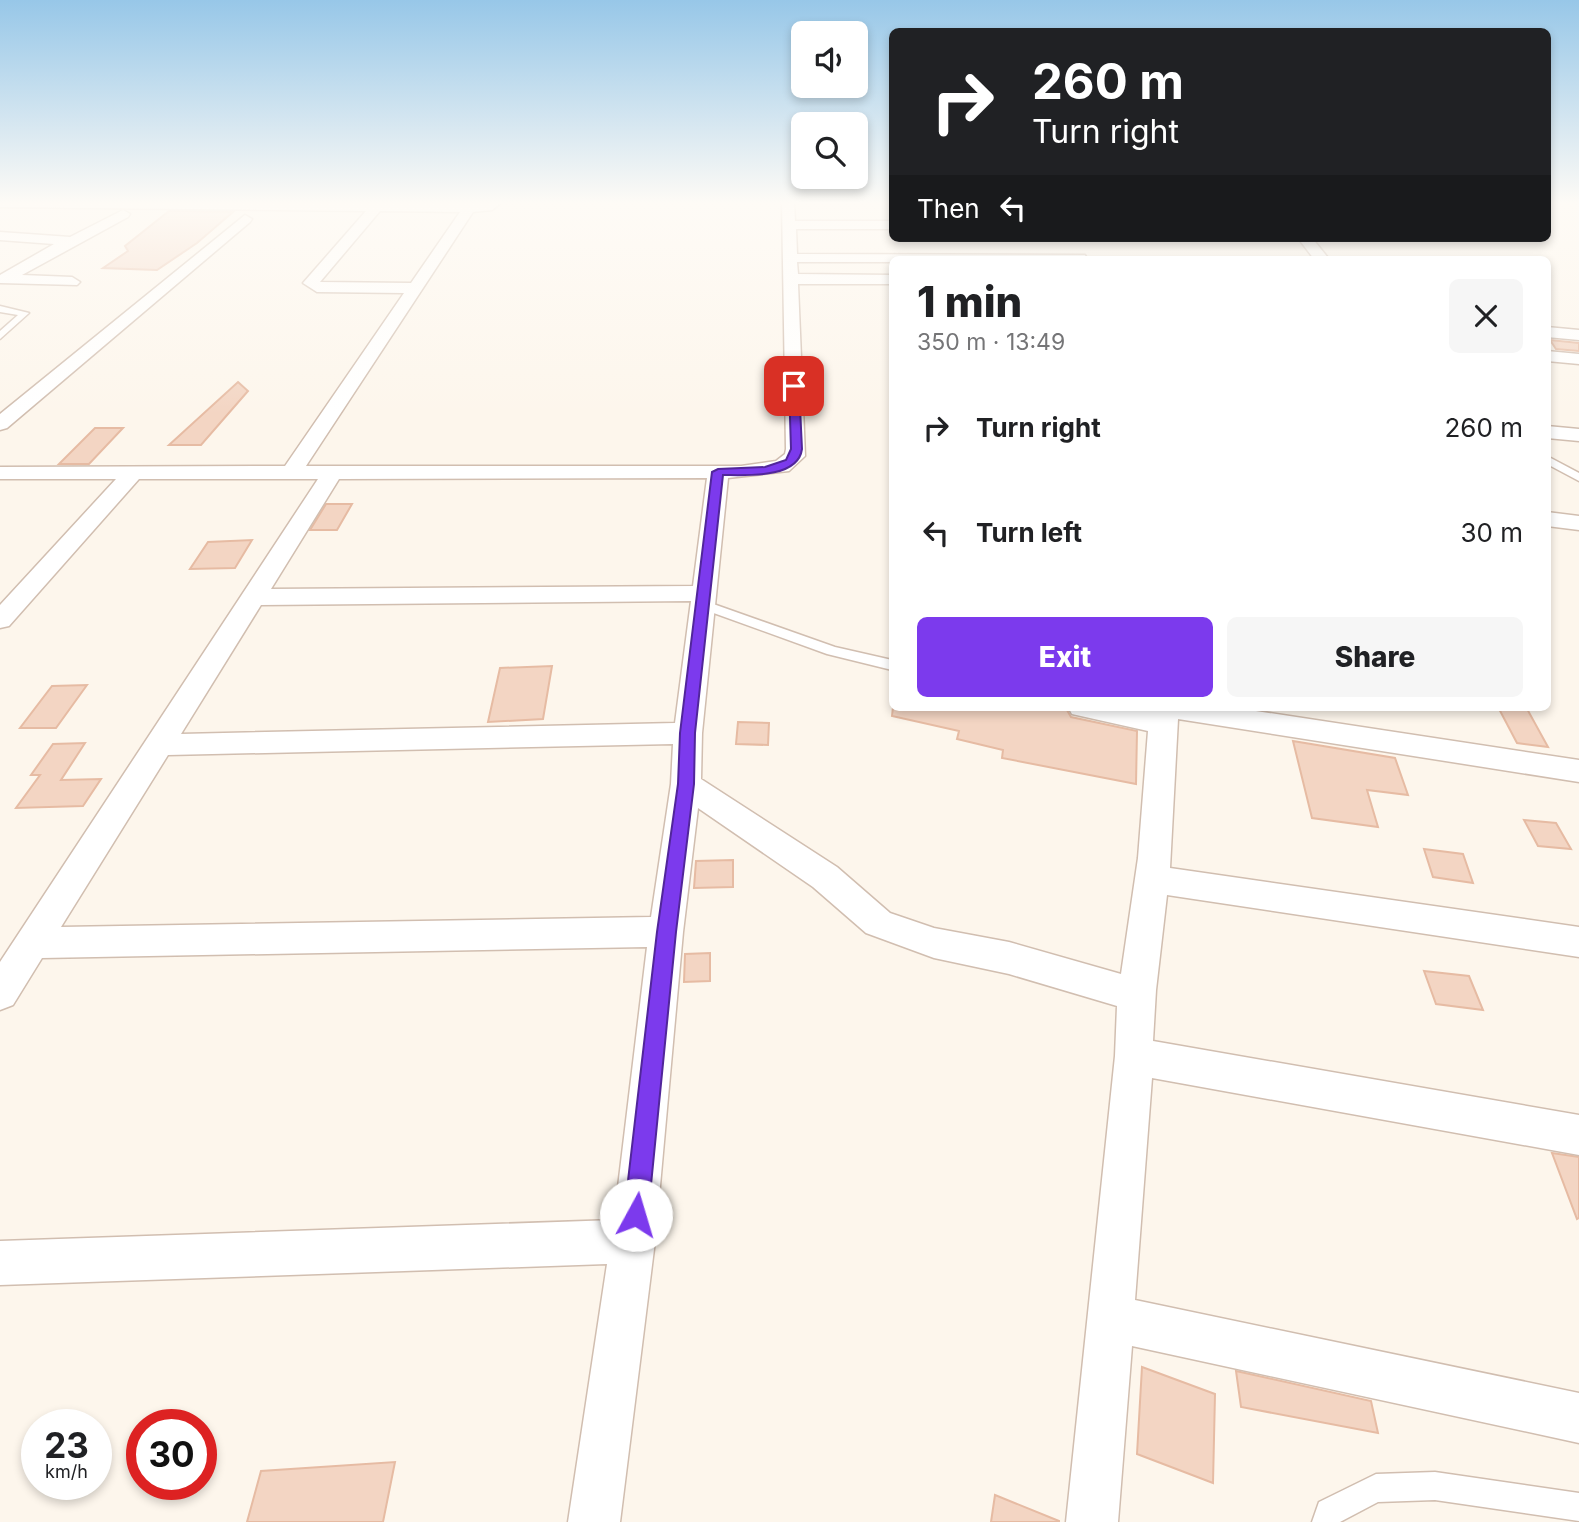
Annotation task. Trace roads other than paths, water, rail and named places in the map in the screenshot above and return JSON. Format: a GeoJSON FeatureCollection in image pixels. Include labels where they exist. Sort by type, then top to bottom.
{"type":"FeatureCollection","features":[{"type":"Feature","properties":{"kind":"street"},"geometry":{"type":"LineString","coordinates":[[0,424],[182,272]]}},
{"type":"Feature","properties":{"kind":"street"},"geometry":{"type":"LineString","coordinates":[[320,272],[311,283],[317,287],[415,288]]}},
{"type":"Feature","properties":{"kind":"street"},"geometry":{"type":"LineString","coordinates":[[292,472],[426,272]]}},
{"type":"Feature","properties":{"kind":"street"},"geometry":{"type":"LineString","coordinates":[[0,473],[718,472],[766,471],[782,467],[795,456],[790,272]]}},
{"type":"Feature","properties":{"kind":"street"},"geometry":{"type":"LineString","coordinates":[[3,279],[72,282]]}},
{"type":"Feature","properties":{"kind":"street"},"geometry":{"type":"LineString","coordinates":[[790,279],[889,280]]}},
{"type":"Feature","properties":{"kind":"street"},"geometry":{"type":"LineString","coordinates":[[1551,332],[1579,335]]}},
{"type":"Feature","properties":{"kind":"street"},"geometry":{"type":"LineString","coordinates":[[1551,356],[1579,359]]}},
{"type":"Feature","properties":{"kind":"street"},"geometry":{"type":"LineString","coordinates":[[1551,432],[1579,435]]}},
{"type":"Feature","properties":{"kind":"street"},"geometry":{"type":"LineString","coordinates":[[0,621],[134,472]]}},
{"type":"Feature","properties":{"kind":"street"},"geometry":{"type":"LineString","coordinates":[[0,993],[333,472]]}},
{"type":"Feature","properties":{"kind":"street"},"geometry":{"type":"LineString","coordinates":[[594,1522],[633,1241],[666,932],[686,784],[688,733],[718,472]]}},
{"type":"Feature","properties":{"kind":"street"},"geometry":{"type":"LineString","coordinates":[[1551,520],[1579,523]]}},
{"type":"Feature","properties":{"kind":"street"},"geometry":{"type":"LineString","coordinates":[[253,597],[702,598]]}},
{"type":"Feature","properties":{"kind":"street"},"geometry":{"type":"LineString","coordinates":[[1137,711],[1579,771]]}},
{"type":"Feature","properties":{"kind":"street"},"geometry":{"type":"LineString","coordinates":[[1093,1522],[1134,1056],[1136,995],[1152,879],[1164,713]]}},
{"type":"Feature","properties":{"kind":"street"},"geometry":{"type":"LineString","coordinates":[[159,745],[688,733]]}},
{"type":"Feature","properties":{"kind":"street"},"geometry":{"type":"LineString","coordinates":[[686,784],[825,877],[878,923],[934,943],[1009,958],[1136,995]]}},
{"type":"Feature","properties":{"kind":"street"},"geometry":{"type":"LineString","coordinates":[[1152,879],[1579,942]]}},
{"type":"Feature","properties":{"kind":"street"},"geometry":{"type":"LineString","coordinates":[[32,943],[666,932]]}},
{"type":"Feature","properties":{"kind":"street"},"geometry":{"type":"LineString","coordinates":[[1134,1056],[1579,1135]]}},
{"type":"Feature","properties":{"kind":"street"},"geometry":{"type":"LineString","coordinates":[[0,1263],[633,1241]]}},
{"type":"Feature","properties":{"kind":"street"},"geometry":{"type":"LineString","coordinates":[[1111,1318],[1579,1418]]}},
{"type":"Feature","properties":{"kind":"lane"},"geometry":{"type":"LineString","coordinates":[[0,309],[24,313],[0,336]]}},
{"type":"Feature","properties":{"kind":"lane"},"geometry":{"type":"LineString","coordinates":[[1551,461],[1579,478]]}},
{"type":"Feature","properties":{"kind":"lane"},"geometry":{"type":"LineString","coordinates":[[702,598],[832,651],[889,664]]}},
{"type":"Feature","properties":{"kind":"lane"},"geometry":{"type":"LineString","coordinates":[[1326,1522],[1329,1512],[1376,1488],[1435,1486],[1579,1507]]}}]}
